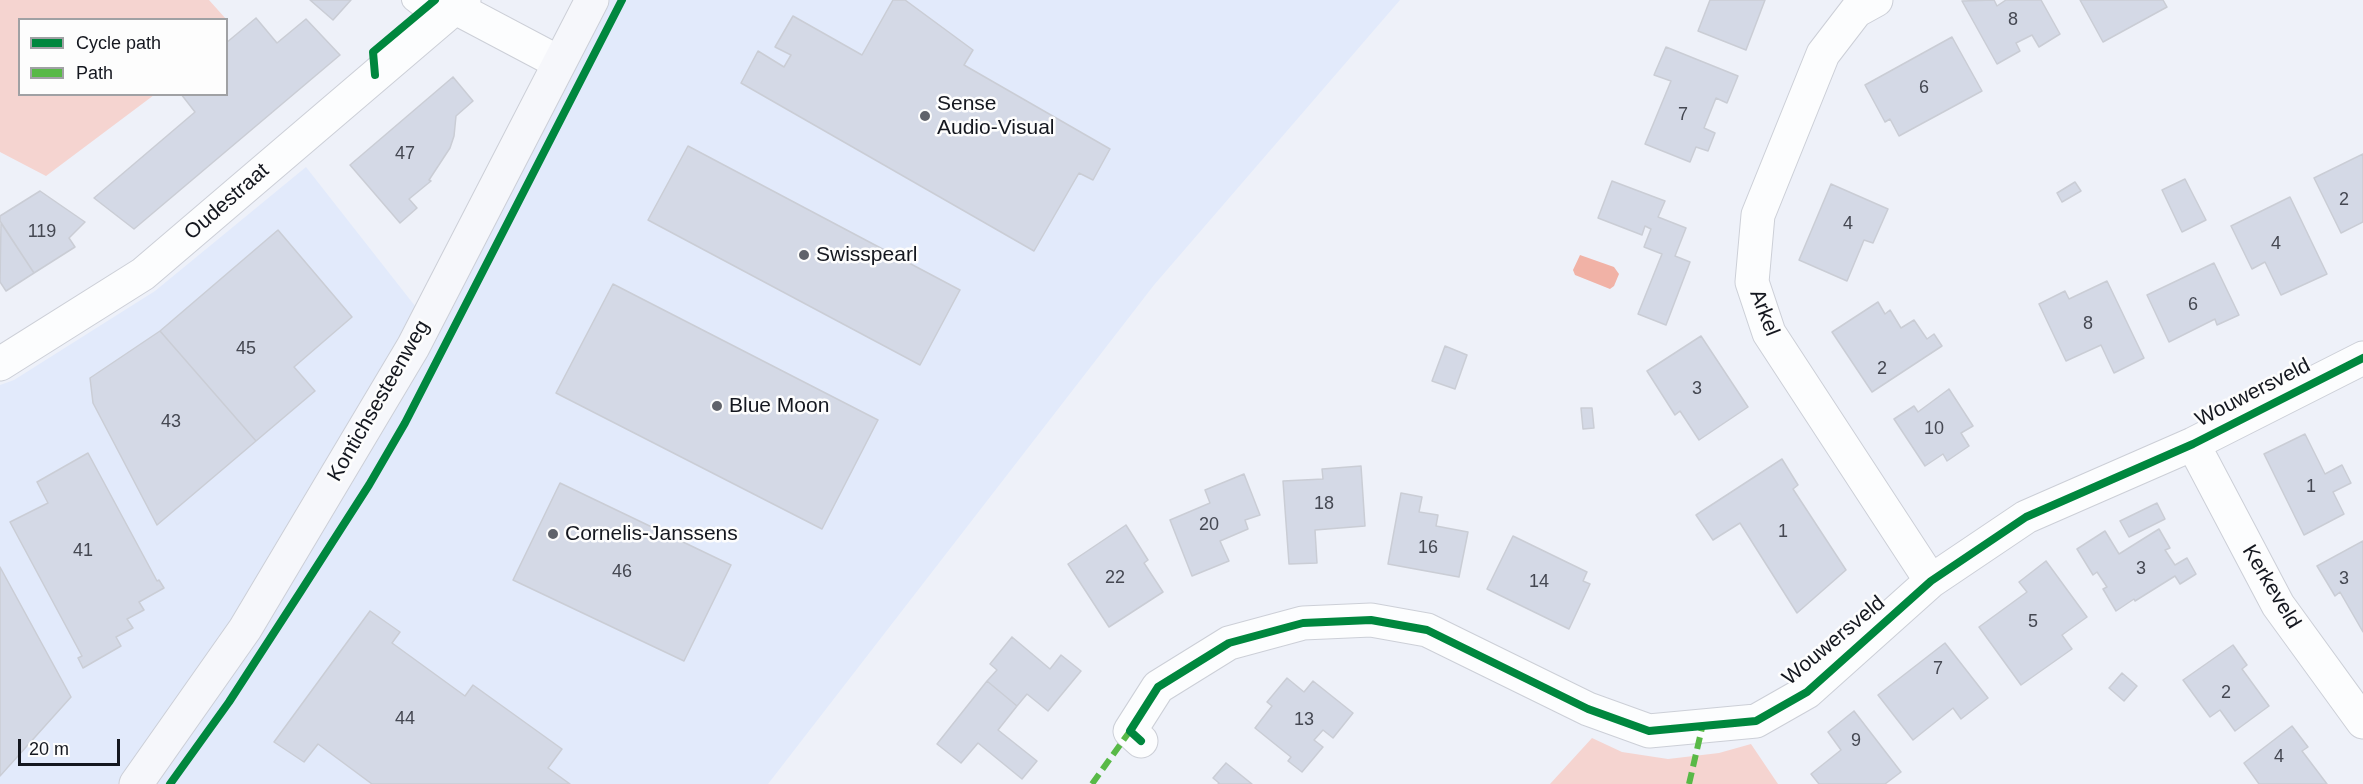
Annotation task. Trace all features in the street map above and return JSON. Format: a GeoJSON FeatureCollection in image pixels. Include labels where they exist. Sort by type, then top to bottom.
{"type":"FeatureCollection","features":[{"type":"Feature","properties":{"kind":"street","name":"Kontichsesteenweg"},"geometry":{"type":"LineString","coordinates":[[136,784],[245,629],[413,347],[592,0]]}},
{"type":"Feature","properties":{"kind":"street","name":"Arkel"},"geometry":{"type":"LineString","coordinates":[[1876,0],[1856,11],[1823,54],[1758,215],[1752,282],[1769,333],[1930,581]]}},
{"type":"Feature","properties":{"kind":"street"},"geometry":{"type":"LineString","coordinates":[[452,9],[558,62]]}},
{"type":"Feature","properties":{"kind":"street","name":"Oudestraat"},"geometry":{"type":"LineString","coordinates":[[0,364],[143,274],[452,9]]}},
{"type":"Feature","properties":{"kind":"street","name":"Wouwersveld"},"geometry":{"type":"LineString","coordinates":[[1142,741],[1130,731],[1158,687],[1229,643],[1304,623],[1371,620],[1427,630],[1588,709],[1649,731],[1756,722],[1806,692],[1930,581],[2026,517],[2193,444],[2363,358]]}},
{"type":"Feature","properties":{"kind":"street","name":"Kerkeveld"},"geometry":{"type":"LineString","coordinates":[[2193,444],[2278,605],[2363,722]]}},
{"type":"Feature","properties":{"kind":"lane"},"geometry":{"type":"LineString","coordinates":[[412,0],[452,9]]}},
{"type":"Feature","properties":{"kind":"shaded area"},"geometry":{"type":"Polygon","coordinates":[[[0,0],[209,0],[225,18],[18,18],[18,96],[153,96],[46,176],[0,152],[0,0]]]}},
{"type":"Feature","properties":{"kind":"shaded area"},"geometry":{"type":"Polygon","coordinates":[[[592,0],[1400,0],[1154,285],[768,784],[0,784],[0,385],[14,380],[155,291],[306,167],[426,320],[592,0]]]}},
{"type":"Feature","properties":{"kind":"shaded area"},"geometry":{"type":"Polygon","coordinates":[[[1580,255],[1614,267],[1619,274],[1614,286],[1610,289],[1575,275],[1573,270],[1580,255]]]}},
{"type":"Feature","properties":{"kind":"shaded area"},"geometry":{"type":"Polygon","coordinates":[[[1592,738],[1622,752],[1668,759],[1719,753],[1751,744],[1778,784],[1550,784],[1592,738]]]}},
{"type":"Feature","properties":{"kind":"building"},"geometry":{"type":"Polygon","coordinates":[[[310,0],[351,0],[333,20],[310,0]]]}},
{"type":"Feature","properties":{"kind":"building","name":"Sense Audio-Visual"},"geometry":{"type":"Polygon","coordinates":[[[893,0],[905,0],[973,50],[964,65],[1110,149],[1093,180],[1079,173],[1034,251],[741,83],[758,51],[784,67],[791,55],[775,47],[793,16],[862,55],[893,0]]]}},
{"type":"Feature","properties":{"kind":"building"},"geometry":{"type":"Polygon","coordinates":[[[1710,0],[1765,0],[1746,50],[1698,31],[1710,0]]]}},
{"type":"Feature","properties":{"kind":"building"},"geometry":{"type":"Polygon","coordinates":[[[1994,0],[1997,6],[2006,0],[2041,0],[2060,34],[2039,47],[2032,35],[2016,43],[2020,51],[1997,64],[1962,1],[1994,0]]]}},
{"type":"Feature","properties":{"kind":"building"},"geometry":{"type":"Polygon","coordinates":[[[2080,0],[2163,0],[2167,7],[2103,42],[2080,0]]]}},
{"type":"Feature","properties":{"kind":"building"},"geometry":{"type":"Polygon","coordinates":[[[256,18],[277,43],[306,19],[340,55],[134,229],[94,198],[195,112],[183,96],[228,96],[228,41],[256,18]]]}},
{"type":"Feature","properties":{"kind":"building"},"geometry":{"type":"Polygon","coordinates":[[[1952,37],[1982,91],[1899,136],[1890,119],[1885,122],[1865,85],[1952,37]]]}},
{"type":"Feature","properties":{"kind":"building"},"geometry":{"type":"Polygon","coordinates":[[[1666,47],[1738,76],[1727,103],[1716,98],[1704,128],[1715,133],[1708,151],[1696,147],[1690,162],[1645,144],[1671,81],[1654,75],[1666,47]]]}},
{"type":"Feature","properties":{"kind":"building"},"geometry":{"type":"Polygon","coordinates":[[[453,77],[473,101],[456,116],[450,148],[429,180],[431,181],[409,199],[417,208],[400,223],[350,165],[453,77]]]}},
{"type":"Feature","properties":{"kind":"building","name":"Swisspearl"},"geometry":{"type":"Polygon","coordinates":[[[688,146],[960,290],[920,365],[648,220],[688,146]]]}},
{"type":"Feature","properties":{"kind":"building"},"geometry":{"type":"Polygon","coordinates":[[[2363,154],[2363,222],[2341,233],[2314,178],[2363,154]]]}},
{"type":"Feature","properties":{"kind":"building"},"geometry":{"type":"Polygon","coordinates":[[[2185,179],[2206,220],[2182,232],[2162,190],[2185,179]]]}},
{"type":"Feature","properties":{"kind":"building"},"geometry":{"type":"Polygon","coordinates":[[[1612,181],[1665,201],[1658,217],[1686,228],[1675,256],[1690,262],[1666,325],[1638,314],[1662,254],[1644,247],[1651,229],[1645,226],[1642,235],[1598,218],[1612,181]]]}},
{"type":"Feature","properties":{"kind":"building"},"geometry":{"type":"Polygon","coordinates":[[[2075,182],[2081,191],[2062,202],[2057,193],[2075,182]]]}},
{"type":"Feature","properties":{"kind":"building"},"geometry":{"type":"Polygon","coordinates":[[[1831,184],[1888,209],[1873,243],[1864,240],[1847,281],[1799,260],[1831,184]]]}},
{"type":"Feature","properties":{"kind":"building"},"geometry":{"type":"Polygon","coordinates":[[[40,191],[85,222],[69,238],[75,247],[34,273],[0,221],[0,216],[40,191]]]}},
{"type":"Feature","properties":{"kind":"building"},"geometry":{"type":"Polygon","coordinates":[[[2290,197],[2327,274],[2281,295],[2265,262],[2252,269],[2231,226],[2290,197]]]}},
{"type":"Feature","properties":{"kind":"building"},"geometry":{"type":"Polygon","coordinates":[[[1,223],[34,273],[6,291],[0,282],[1,223]]]}},
{"type":"Feature","properties":{"kind":"building"},"geometry":{"type":"Polygon","coordinates":[[[278,230],[352,317],[294,367],[315,391],[256,441],[160,331],[278,230]]]}},
{"type":"Feature","properties":{"kind":"building"},"geometry":{"type":"Polygon","coordinates":[[[2214,263],[2239,315],[2217,325],[2215,319],[2169,342],[2147,295],[2214,263]]]}},
{"type":"Feature","properties":{"kind":"building"},"geometry":{"type":"Polygon","coordinates":[[[2107,281],[2144,358],[2114,373],[2101,345],[2066,361],[2039,304],[2065,291],[2069,299],[2107,281]]]}},
{"type":"Feature","properties":{"kind":"building","name":"Blue Moon"},"geometry":{"type":"Polygon","coordinates":[[[613,284],[878,420],[822,529],[556,393],[613,284]]]}},
{"type":"Feature","properties":{"kind":"building"},"geometry":{"type":"Polygon","coordinates":[[[1878,302],[1885,314],[1890,310],[1901,328],[1914,320],[1927,339],[1934,334],[1942,346],[1872,392],[1832,332],[1878,302]]]}},
{"type":"Feature","properties":{"kind":"building"},"geometry":{"type":"Polygon","coordinates":[[[160,331],[256,441],[157,525],[93,403],[90,378],[160,331]]]}},
{"type":"Feature","properties":{"kind":"building"},"geometry":{"type":"Polygon","coordinates":[[[1701,336],[1748,407],[1699,440],[1680,411],[1675,415],[1647,371],[1701,336]]]}},
{"type":"Feature","properties":{"kind":"building"},"geometry":{"type":"Polygon","coordinates":[[[1445,346],[1467,355],[1455,389],[1432,381],[1445,346]]]}},
{"type":"Feature","properties":{"kind":"building"},"geometry":{"type":"Polygon","coordinates":[[[1949,389],[1973,426],[1961,433],[1969,446],[1947,461],[1943,454],[1925,466],[1894,419],[1914,406],[1918,412],[1949,389]]]}},
{"type":"Feature","properties":{"kind":"building"},"geometry":{"type":"Polygon","coordinates":[[[1581,408],[1592,408],[1594,428],[1583,429],[1581,408]]]}},
{"type":"Feature","properties":{"kind":"building"},"geometry":{"type":"Polygon","coordinates":[[[2305,434],[2325,474],[2342,465],[2351,483],[2333,492],[2344,514],[2304,535],[2264,454],[2305,434]]]}},
{"type":"Feature","properties":{"kind":"building"},"geometry":{"type":"Polygon","coordinates":[[[88,453],[157,581],[159,580],[164,588],[139,602],[144,610],[127,619],[133,628],[116,637],[121,646],[83,668],[78,658],[82,656],[10,522],[48,503],[37,482],[88,453]]]}},
{"type":"Feature","properties":{"kind":"building"},"geometry":{"type":"Polygon","coordinates":[[[1782,459],[1798,485],[1793,489],[1846,570],[1797,613],[1740,523],[1713,540],[1696,515],[1782,459]]]}},
{"type":"Feature","properties":{"kind":"building"},"geometry":{"type":"Polygon","coordinates":[[[1361,466],[1365,526],[1315,530],[1317,563],[1289,564],[1283,481],[1323,479],[1322,469],[1361,466]]]}},
{"type":"Feature","properties":{"kind":"building"},"geometry":{"type":"Polygon","coordinates":[[[1244,474],[1260,515],[1245,520],[1248,529],[1220,541],[1229,561],[1192,576],[1170,520],[1210,503],[1205,490],[1244,474]]]}},
{"type":"Feature","properties":{"kind":"building"},"geometry":{"type":"Polygon","coordinates":[[[560,483],[731,565],[684,661],[513,580],[560,483]]]}},
{"type":"Feature","properties":{"kind":"building"},"geometry":{"type":"Polygon","coordinates":[[[1401,493],[1422,497],[1419,512],[1438,515],[1436,526],[1468,532],[1459,577],[1388,564],[1401,493]]]}},
{"type":"Feature","properties":{"kind":"building"},"geometry":{"type":"Polygon","coordinates":[[[2157,503],[2165,519],[2129,537],[2120,521],[2157,503]]]}},
{"type":"Feature","properties":{"kind":"building"},"geometry":{"type":"Polygon","coordinates":[[[1126,525],[1148,560],[1144,563],[1163,592],[1109,627],[1068,564],[1126,525]]]}},
{"type":"Feature","properties":{"kind":"building"},"geometry":{"type":"Polygon","coordinates":[[[2159,529],[2170,548],[2165,550],[2175,565],[2187,558],[2196,574],[2180,584],[2175,576],[2116,611],[2103,589],[2107,587],[2097,572],[2093,575],[2077,549],[2105,531],[2119,554],[2159,529]]]}},
{"type":"Feature","properties":{"kind":"building"},"geometry":{"type":"Polygon","coordinates":[[[1513,536],[1587,572],[1583,581],[1590,584],[1569,629],[1487,589],[1513,536]]]}},
{"type":"Feature","properties":{"kind":"building"},"geometry":{"type":"Polygon","coordinates":[[[2363,541],[2363,632],[2340,592],[2335,596],[2317,566],[2363,541]]]}},
{"type":"Feature","properties":{"kind":"building"},"geometry":{"type":"Polygon","coordinates":[[[2046,561],[2087,617],[2062,635],[2072,649],[2021,685],[1979,627],[2027,592],[2019,582],[2046,561]]]}},
{"type":"Feature","properties":{"kind":"building"},"geometry":{"type":"Polygon","coordinates":[[[0,567],[71,697],[0,776],[0,567]]]}},
{"type":"Feature","properties":{"kind":"building"},"geometry":{"type":"Polygon","coordinates":[[[370,611],[400,632],[392,643],[465,696],[473,685],[562,749],[548,768],[570,784],[372,784],[318,744],[304,762],[274,742],[370,611]]]}},
{"type":"Feature","properties":{"kind":"building"},"geometry":{"type":"Polygon","coordinates":[[[1012,637],[1050,669],[1061,655],[1081,671],[1048,711],[1027,694],[1017,706],[987,681],[997,670],[990,664],[1012,637]]]}},
{"type":"Feature","properties":{"kind":"building"},"geometry":{"type":"Polygon","coordinates":[[[1945,643],[1988,698],[1961,719],[1953,708],[1913,740],[1878,695],[1945,643]]]}},
{"type":"Feature","properties":{"kind":"building"},"geometry":{"type":"Polygon","coordinates":[[[2233,645],[2247,665],[2242,669],[2269,706],[2235,731],[2220,710],[2210,717],[2183,680],[2233,645]]]}},
{"type":"Feature","properties":{"kind":"building"},"geometry":{"type":"Polygon","coordinates":[[[2122,673],[2137,686],[2124,701],[2109,688],[2122,673]]]}},
{"type":"Feature","properties":{"kind":"building"},"geometry":{"type":"Polygon","coordinates":[[[1287,678],[1304,692],[1313,681],[1353,713],[1333,738],[1323,730],[1314,740],[1323,747],[1302,772],[1288,761],[1291,757],[1255,728],[1272,706],[1267,702],[1287,678]]]}},
{"type":"Feature","properties":{"kind":"building"},"geometry":{"type":"Polygon","coordinates":[[[987,681],[1017,706],[998,730],[1037,761],[1022,779],[978,743],[961,763],[937,744],[987,681]]]}},
{"type":"Feature","properties":{"kind":"building"},"geometry":{"type":"Polygon","coordinates":[[[1854,711],[1901,772],[1885,784],[1819,784],[1811,774],[1841,750],[1828,732],[1854,711]]]}},
{"type":"Feature","properties":{"kind":"building"},"geometry":{"type":"Polygon","coordinates":[[[2292,726],[2308,747],[2302,751],[2327,784],[2259,784],[2244,763],[2292,726]]]}},
{"type":"Feature","properties":{"kind":"building"},"geometry":{"type":"Polygon","coordinates":[[[1226,763],[1252,784],[1218,784],[1213,778],[1226,763]]]}},
{"type":"Feature","properties":{"kind":"marked path"},"geometry":{"type":"LineString","coordinates":[[1689,784],[1702,728]]}},
{"type":"Feature","properties":{"kind":"marked path"},"geometry":{"type":"LineString","coordinates":[[1092,784],[1130,731]]}},
{"type":"Feature","properties":{"kind":"cycle path"},"geometry":{"type":"LineString","coordinates":[[375,75],[373,52],[435,0]]}},
{"type":"Feature","properties":{"kind":"cycle path"},"geometry":{"type":"LineString","coordinates":[[170,784],[229,702],[369,485],[405,423],[622,0]]}},
{"type":"Feature","properties":{"kind":"cycle path"},"geometry":{"type":"LineString","coordinates":[[1141,741],[1130,731],[1158,687],[1229,643],[1303,623],[1371,620],[1427,630],[1588,709],[1649,731],[1756,721],[1807,692],[1931,581],[2026,517],[2193,444],[2363,358]]}},
{"type":"Feature","properties":{"kind":"place","name":"Sense Audio-Visual"},"geometry":{"type":"Point","coordinates":[925,116]}},
{"type":"Feature","properties":{"kind":"place","name":"Swisspearl"},"geometry":{"type":"Point","coordinates":[804,255]}},
{"type":"Feature","properties":{"kind":"place","name":"Blue Moon"},"geometry":{"type":"Point","coordinates":[717,406]}},
{"type":"Feature","properties":{"kind":"place","name":"Cornelis-Janssens"},"geometry":{"type":"Point","coordinates":[553,534]}}]}
